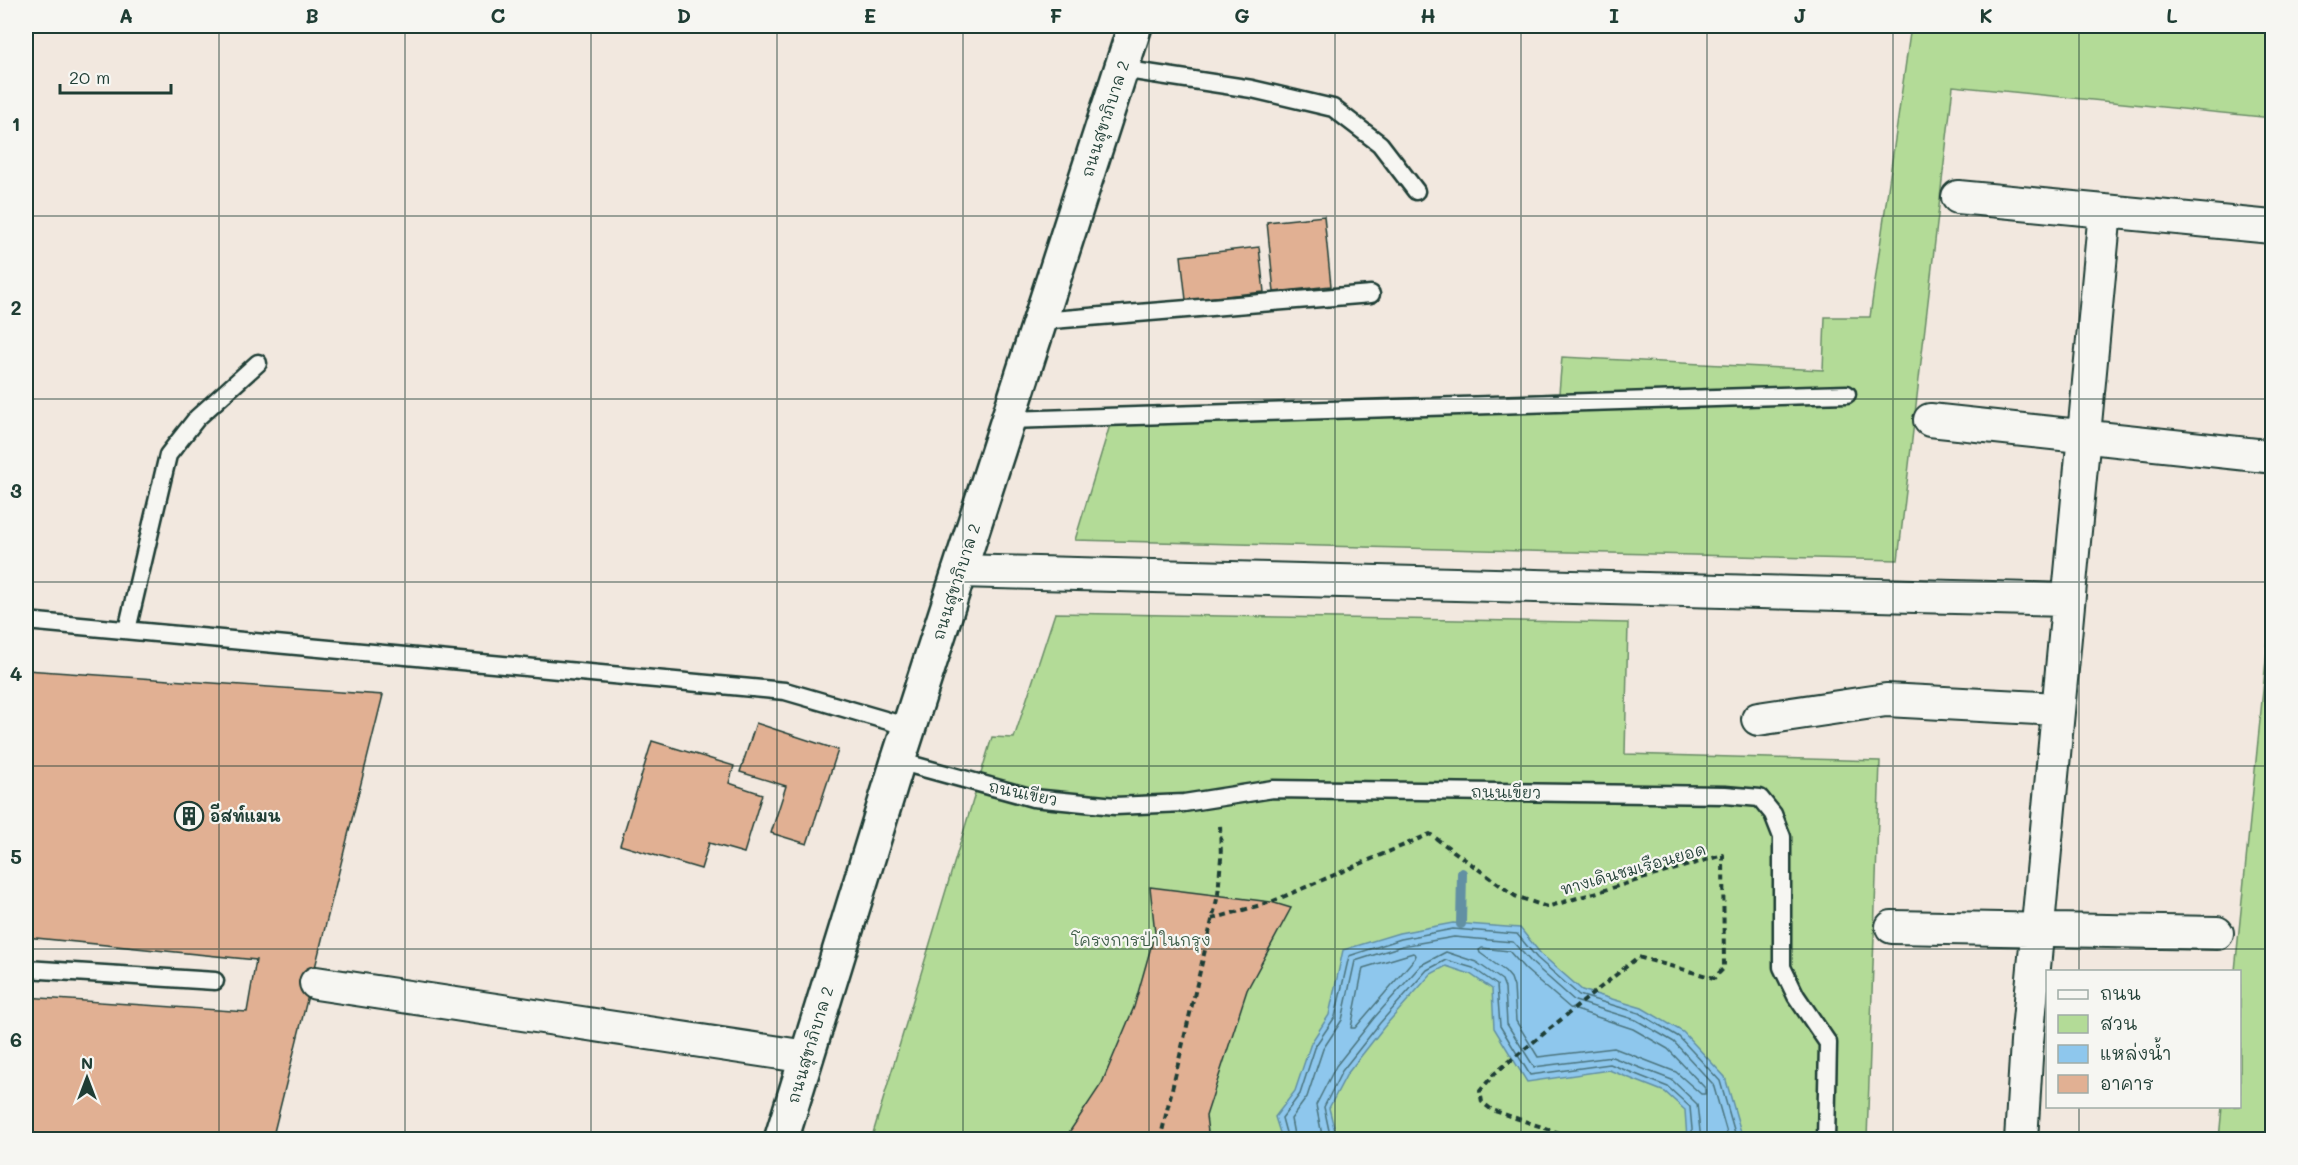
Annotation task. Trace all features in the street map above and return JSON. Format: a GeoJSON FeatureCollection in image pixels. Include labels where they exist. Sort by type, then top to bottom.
{"type":"FeatureCollection","features":[{"type":"Feature","properties":{"kind":"street","name":"ถนนสุขาภิบาล 2"},"geometry":{"type":"LineString","coordinates":[[781,1140],[898,761],[1135,26]]}},
{"type":"Feature","properties":{"kind":"street"},"geometry":{"type":"LineString","coordinates":[[1958,197],[2272,227]]}},
{"type":"Feature","properties":{"kind":"street"},"geometry":{"type":"LineString","coordinates":[[2021,1140],[2027,1042],[2105,211]]}},
{"type":"Feature","properties":{"kind":"street"},"geometry":{"type":"LineString","coordinates":[[1930,420],[2266,456]]}},
{"type":"Feature","properties":{"kind":"street"},"geometry":{"type":"LineString","coordinates":[[959,571],[2068,600]]}},
{"type":"Feature","properties":{"kind":"street"},"geometry":{"type":"LineString","coordinates":[[1758,719],[1886,700],[2058,709]]}},
{"type":"Feature","properties":{"kind":"street"},"geometry":{"type":"LineString","coordinates":[[1892,927],[2217,933]]}},
{"type":"Feature","properties":{"kind":"street"},"geometry":{"type":"LineString","coordinates":[[316,983],[807,1057]]}},
{"type":"Feature","properties":{"kind":"lane"},"geometry":{"type":"LineString","coordinates":[[1121,69],[1252,89],[1333,108],[1380,144],[1416,191]]}},
{"type":"Feature","properties":{"kind":"lane"},"geometry":{"type":"LineString","coordinates":[[1040,321],[1371,294]]}},
{"type":"Feature","properties":{"kind":"lane"},"geometry":{"type":"LineString","coordinates":[[127,630],[168,455],[197,418],[258,363]]}},
{"type":"Feature","properties":{"kind":"lane"},"geometry":{"type":"LineString","coordinates":[[1008,420],[1847,394]]}},
{"type":"Feature","properties":{"kind":"lane"},"geometry":{"type":"LineString","coordinates":[[26,621],[785,691],[909,727]]}},
{"type":"Feature","properties":{"kind":"lane","name":"ถนนเขียว"},"geometry":{"type":"LineString","coordinates":[[898,761],[1034,798],[1115,806],[1184,803],[1273,789],[1725,795],[1760,798],[1773,814],[1782,837],[1782,967],[1796,996],[1828,1043],[1826,1140]]}},
{"type":"Feature","properties":{"kind":"lane"},"geometry":{"type":"LineString","coordinates":[[26,969],[215,981]]}},
{"type":"Feature","properties":{"kind":"path"},"geometry":{"type":"LineString","coordinates":[[1160,1140],[1218,895],[1221,858],[1220,797]]}},
{"type":"Feature","properties":{"kind":"path","name":"ทางเดินชมเรือนยอด"},"geometry":{"type":"LineString","coordinates":[[1212,919],[1271,902],[1430,834],[1515,896],[1547,906],[1723,855],[1724,968],[1714,978],[1638,957],[1494,1074],[1480,1091],[1482,1102],[1492,1110],[1580,1140]]}},
{"type":"Feature","properties":{"kind":"green space"},"geometry":{"type":"Polygon","coordinates":[[[1911,26],[2272,26],[2272,118],[1953,86],[1898,560],[1075,540],[1113,415],[1559,393],[1562,357],[1823,370],[1825,317],[1870,317],[1911,26]]]}},
{"type":"Feature","properties":{"kind":"green space"},"geometry":{"type":"Polygon","coordinates":[[[2272,600],[2272,1139],[2219,1139],[2222,1108],[2241,1108],[2241,970],[2235,970],[2272,600]]]}},
{"type":"Feature","properties":{"kind":"green space","name":"โครงการป่าในกรุง"},"geometry":{"type":"Polygon","coordinates":[[[1055,613],[1628,623],[1625,754],[1880,761],[1867,1139],[871,1140],[992,737],[1014,738],[1055,613]]]}},
{"type":"Feature","properties":{"kind":"water"},"geometry":{"type":"Polygon","coordinates":[[[1453,923],[1520,928],[1541,954],[1582,990],[1642,1008],[1683,1032],[1725,1077],[1743,1139],[1687,1139],[1685,1110],[1665,1092],[1609,1070],[1527,1082],[1494,1028],[1492,989],[1470,974],[1446,966],[1431,974],[1384,1027],[1347,1074],[1329,1108],[1337,1139],[1282,1139],[1275,1117],[1295,1091],[1311,1043],[1329,1015],[1343,950],[1399,933],[1453,923]]]}},
{"type":"Feature","properties":{"kind":"building"},"geometry":{"type":"Polygon","coordinates":[[[1324,216],[1331,286],[1274,292],[1267,222],[1324,216]]]}},
{"type":"Feature","properties":{"kind":"building"},"geometry":{"type":"Polygon","coordinates":[[[1259,247],[1264,292],[1186,300],[1181,256],[1259,247]]]}},
{"type":"Feature","properties":{"kind":"building","name":"อีสท์แมน"},"geometry":{"type":"Polygon","coordinates":[[[26,670],[383,695],[272,1140],[26,1140],[26,997],[247,1012],[256,960],[26,937],[26,670]]]}},
{"type":"Feature","properties":{"kind":"building"},"geometry":{"type":"Polygon","coordinates":[[[756,723],[838,750],[807,844],[771,833],[786,786],[740,772],[756,723]]]}},
{"type":"Feature","properties":{"kind":"building"},"geometry":{"type":"Polygon","coordinates":[[[652,741],[734,766],[729,783],[762,794],[744,853],[709,843],[701,869],[620,845],[652,741]]]}},
{"type":"Feature","properties":{"kind":"building"},"geometry":{"type":"Polygon","coordinates":[[[1150,887],[1271,902],[1291,908],[1247,990],[1206,1116],[1209,1140],[1064,1140],[1102,1083],[1134,1007],[1155,933],[1150,887]]]}},
{"type":"Feature","properties":{"kind":"waterway"},"geometry":{"type":"LineString","coordinates":[[1461,924],[1462,873]]}},
{"type":"Feature","properties":{"kind":"place","name":"อีสท์แมน"},"geometry":{"type":"Point","coordinates":[189,816]}}]}
